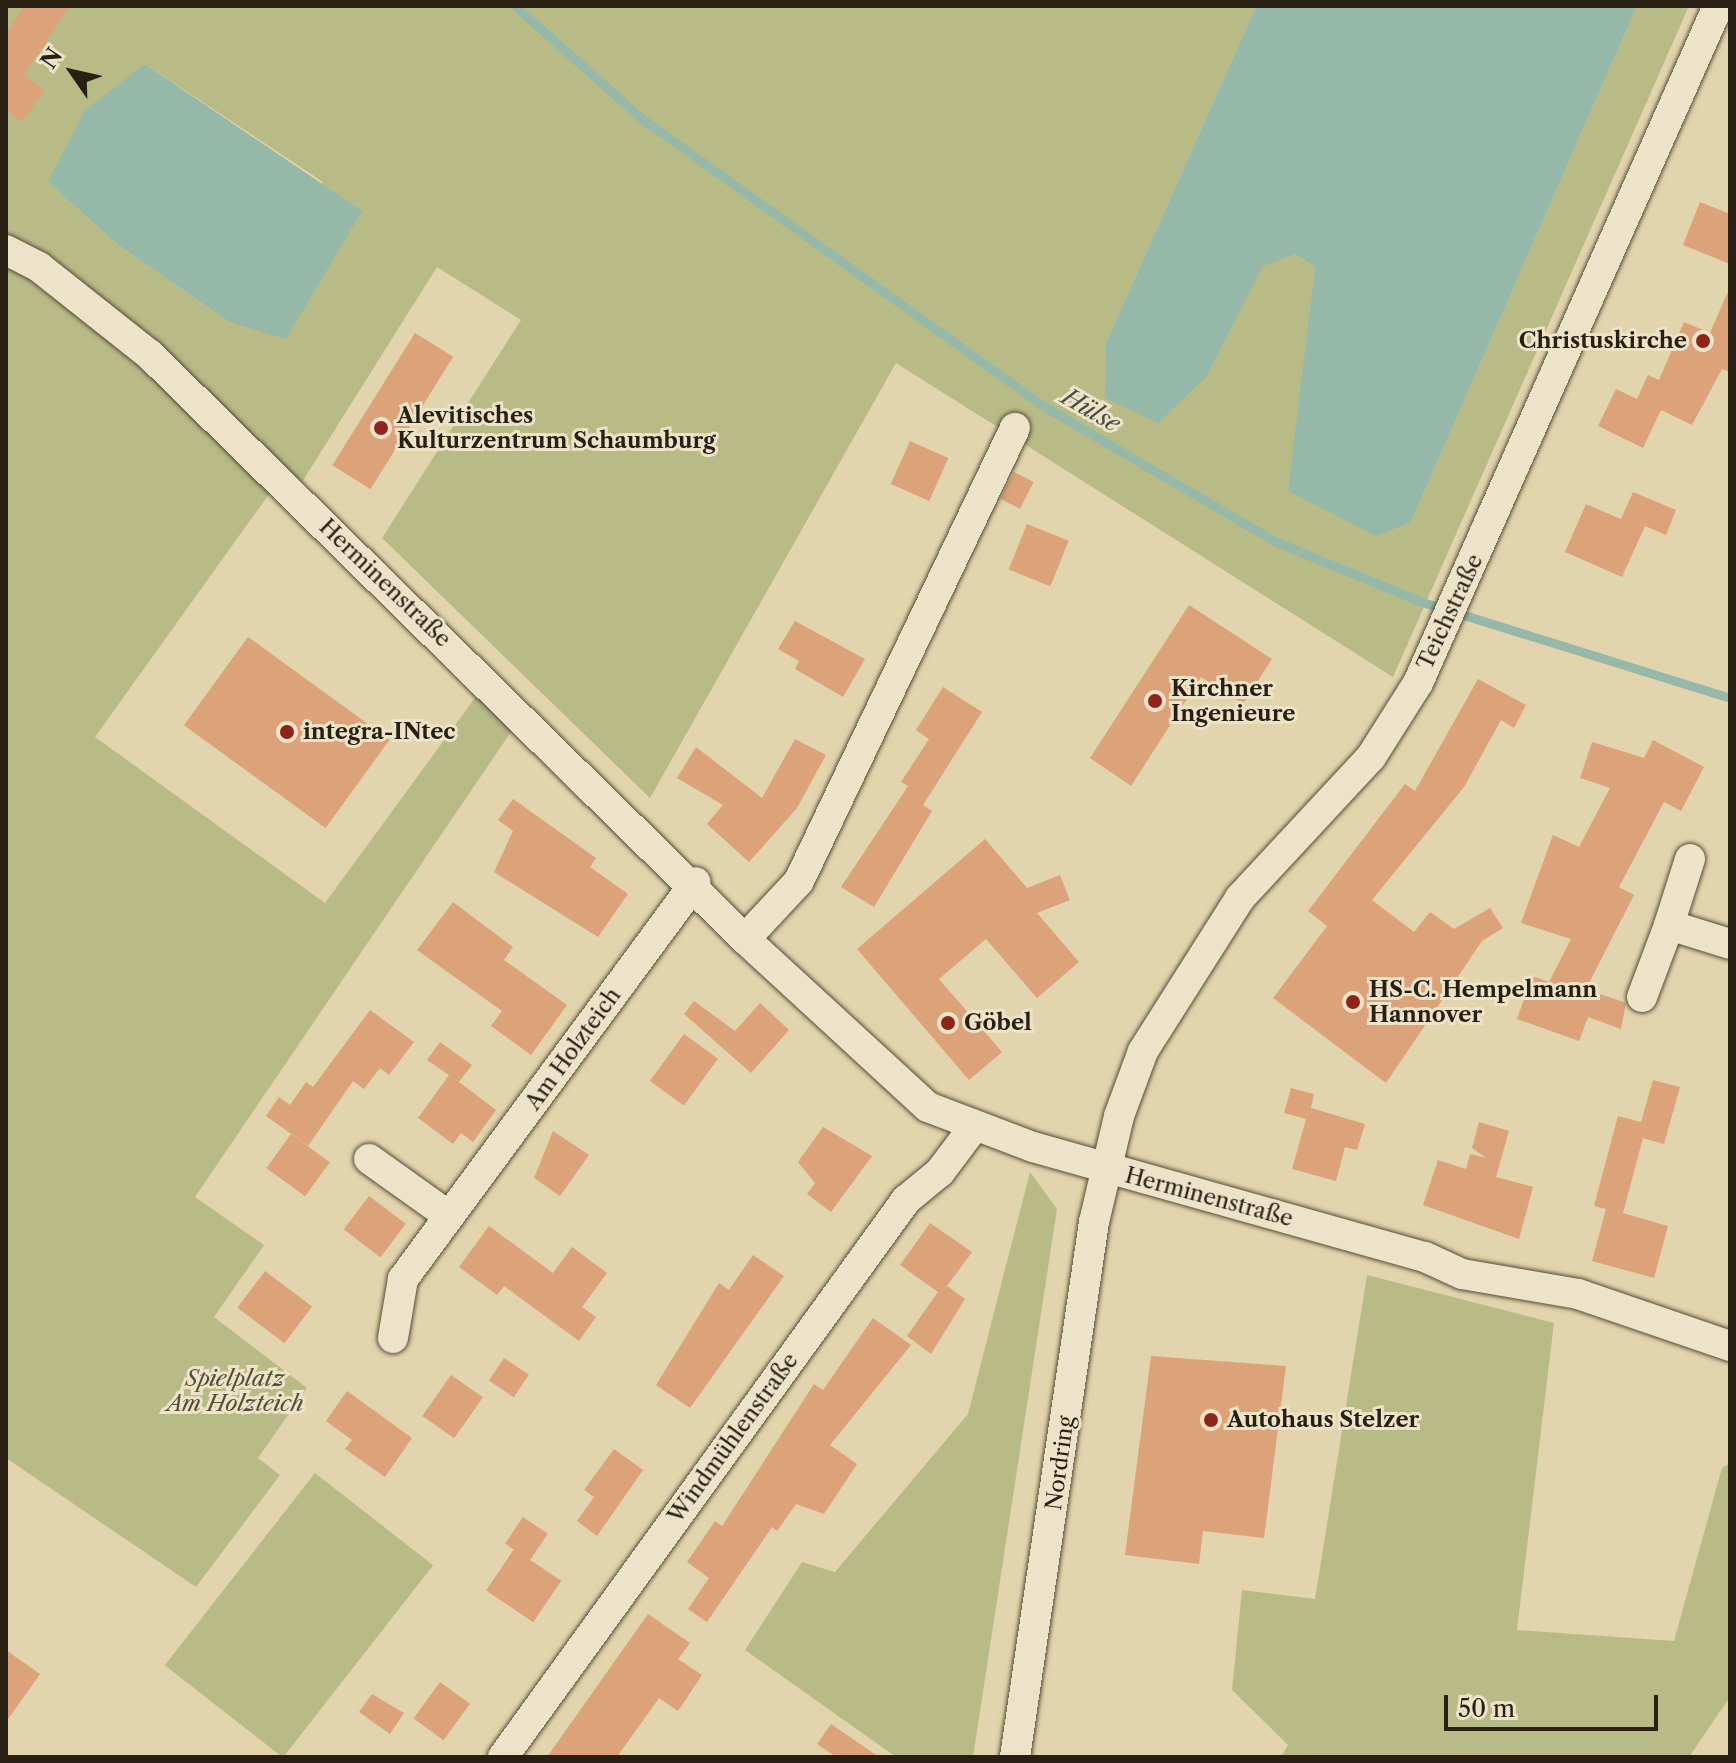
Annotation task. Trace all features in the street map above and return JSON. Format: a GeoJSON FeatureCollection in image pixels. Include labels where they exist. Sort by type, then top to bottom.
{"type":"FeatureCollection","features":[{"type":"Feature","properties":{"kind":"street","name":"Teichstraße"},"geometry":{"type":"LineString","coordinates":[[1105,1168],[1124,1100],[1173,994],[1240,898],[1371,757],[1452,611],[1718,6]]}},
{"type":"Feature","properties":{"kind":"street","name":"Herminenstraße"},"geometry":{"type":"LineString","coordinates":[[6,250],[39,267],[150,355],[696,882],[745,939],[928,1107],[973,1128],[1105,1168],[1425,1257],[1462,1274],[1578,1294],[1730,1346]]}},
{"type":"Feature","properties":{"kind":"street"},"geometry":{"type":"LineString","coordinates":[[745,939],[799,881],[1015,428]]}},
{"type":"Feature","properties":{"kind":"street"},"geometry":{"type":"LineString","coordinates":[[1642,997],[1690,859]]}},
{"type":"Feature","properties":{"kind":"street","name":"Am Holzteich"},"geometry":{"type":"LineString","coordinates":[[393,1338],[403,1279],[696,882]]}},
{"type":"Feature","properties":{"kind":"street"},"geometry":{"type":"LineString","coordinates":[[1669,925],[1730,944]]}},
{"type":"Feature","properties":{"kind":"street","name":"Windmühlenstraße"},"geometry":{"type":"LineString","coordinates":[[503,1757],[906,1200],[940,1172],[973,1128]]}},
{"type":"Feature","properties":{"kind":"street"},"geometry":{"type":"LineString","coordinates":[[369,1159],[449,1216]]}},
{"type":"Feature","properties":{"kind":"street","name":"Nordring"},"geometry":{"type":"LineString","coordinates":[[1015,1757],[1105,1168]]}},
{"type":"Feature","properties":{"kind":"green space","name":"Spielplatz Am Holzteich"},"geometry":{"type":"Polygon","coordinates":[[[6,6],[1256,6],[1106,343],[1207,376],[1263,265],[1295,254],[1315,267],[1289,491],[1411,522],[1637,6],[1689,6],[1393,677],[896,363],[650,798],[382,538],[521,320],[437,267],[302,482],[287,469],[95,737],[325,903],[480,691],[515,726],[195,1197],[264,1245],[214,1317],[307,1388],[258,1458],[280,1475],[196,1587],[6,1458],[6,6]],[[145,64],[48,182],[114,242],[229,322],[323,182],[145,64]]]}},
{"type":"Feature","properties":{"kind":"green space"},"geometry":{"type":"Polygon","coordinates":[[[1030,1172],[1057,1209],[973,1757],[896,1757],[745,1650],[802,1562],[835,1572],[968,1414],[1030,1172]]]}},
{"type":"Feature","properties":{"kind":"green space"},"geometry":{"type":"Polygon","coordinates":[[[1367,1275],[1554,1323],[1517,1630],[1674,1641],[1722,1468],[1730,1463],[1730,1697],[1689,1757],[1281,1757],[1288,1745],[1232,1690],[1242,1590],[1315,1599],[1367,1275]]]}},
{"type":"Feature","properties":{"kind":"green space"},"geometry":{"type":"Polygon","coordinates":[[[315,1473],[433,1565],[283,1757],[165,1665],[315,1473]]]}},
{"type":"Feature","properties":{"kind":"shaded area"},"geometry":{"type":"Polygon","coordinates":[[[1256,6],[1637,6],[1411,522],[1376,536],[1288,491],[1315,267],[1295,254],[1263,266],[1207,376],[1158,423],[1105,398],[1106,343],[1256,6]]]}},
{"type":"Feature","properties":{"kind":"shaded area"},"geometry":{"type":"Polygon","coordinates":[[[145,64],[362,211],[286,339],[229,322],[114,242],[48,182],[84,111],[145,64]]]}},
{"type":"Feature","properties":{"kind":"building"},"geometry":{"type":"Polygon","coordinates":[[[24,6],[70,6],[24,75],[45,90],[22,122],[6,110],[6,34],[24,6]]]}},
{"type":"Feature","properties":{"kind":"building"},"geometry":{"type":"Polygon","coordinates":[[[1700,202],[1730,214],[1730,264],[1683,245],[1700,202]]]}},
{"type":"Feature","properties":{"kind":"building"},"geometry":{"type":"Polygon","coordinates":[[[1730,287],[1730,372],[1722,369],[1692,425],[1661,410],[1643,448],[1598,426],[1616,389],[1637,399],[1648,375],[1659,380],[1684,322],[1710,333],[1730,287]]]}},
{"type":"Feature","properties":{"kind":"building","name":"Alevitisches Kulturzentrum Schaumburg"},"geometry":{"type":"Polygon","coordinates":[[[415,333],[453,357],[370,489],[332,465],[415,333]]]}},
{"type":"Feature","properties":{"kind":"building"},"geometry":{"type":"Polygon","coordinates":[[[910,441],[948,458],[929,501],[891,484],[910,441]]]}},
{"type":"Feature","properties":{"kind":"building"},"geometry":{"type":"Polygon","coordinates":[[[1014,472],[1034,482],[1020,509],[1000,499],[1014,472]]]}},
{"type":"Feature","properties":{"kind":"building"},"geometry":{"type":"Polygon","coordinates":[[[1633,492],[1676,510],[1666,535],[1645,526],[1622,577],[1565,552],[1586,504],[1621,519],[1633,492]]]}},
{"type":"Feature","properties":{"kind":"building"},"geometry":{"type":"Polygon","coordinates":[[[1027,524],[1069,541],[1050,586],[1009,569],[1027,524]]]}},
{"type":"Feature","properties":{"kind":"building"},"geometry":{"type":"Polygon","coordinates":[[[1189,605],[1272,659],[1243,704],[1201,677],[1131,786],[1090,758],[1189,605]]]}},
{"type":"Feature","properties":{"kind":"building"},"geometry":{"type":"Polygon","coordinates":[[[795,621],[865,659],[843,697],[795,669],[799,661],[778,649],[795,621]]]}},
{"type":"Feature","properties":{"kind":"building","name":"integra-INtec"},"geometry":{"type":"Polygon","coordinates":[[[248,637],[390,740],[326,828],[184,725],[248,637]]]}},
{"type":"Feature","properties":{"kind":"building"},"geometry":{"type":"Polygon","coordinates":[[[1478,679],[1526,705],[1514,728],[1501,720],[1464,787],[1372,900],[1414,932],[1430,912],[1454,929],[1490,908],[1503,928],[1482,941],[1386,1083],[1273,998],[1327,926],[1308,911],[1405,784],[1415,791],[1478,679]]]}},
{"type":"Feature","properties":{"kind":"building"},"geometry":{"type":"Polygon","coordinates":[[[943,687],[982,712],[923,805],[932,811],[874,907],[841,887],[908,786],[901,782],[929,739],[916,730],[943,687]]]}},
{"type":"Feature","properties":{"kind":"building"},"geometry":{"type":"Polygon","coordinates":[[[795,739],[826,755],[797,808],[749,862],[707,824],[723,805],[677,778],[696,747],[762,798],[795,739]]]}},
{"type":"Feature","properties":{"kind":"building"},"geometry":{"type":"Polygon","coordinates":[[[1653,740],[1704,767],[1681,811],[1664,802],[1619,887],[1634,895],[1586,989],[1626,1003],[1621,1029],[1588,1017],[1579,1041],[1517,1019],[1532,976],[1549,982],[1571,939],[1521,923],[1553,835],[1579,847],[1610,788],[1580,778],[1592,742],[1644,758],[1653,740]]]}},
{"type":"Feature","properties":{"kind":"building"},"geometry":{"type":"Polygon","coordinates":[[[513,799],[596,858],[590,867],[628,894],[598,937],[494,872],[513,831],[498,820],[513,799]]]}},
{"type":"Feature","properties":{"kind":"building"},"geometry":{"type":"Polygon","coordinates":[[[985,839],[1027,888],[1060,875],[1070,900],[1037,913],[1079,962],[1037,998],[986,939],[939,979],[1002,1052],[969,1080],[857,949],[985,839]]]}},
{"type":"Feature","properties":{"kind":"building"},"geometry":{"type":"Polygon","coordinates":[[[453,902],[513,947],[504,960],[567,1005],[531,1055],[491,1026],[502,1011],[417,950],[453,902]]]}},
{"type":"Feature","properties":{"kind":"building"},"geometry":{"type":"Polygon","coordinates":[[[694,1001],[735,1031],[760,1003],[789,1030],[751,1073],[684,1014],[694,1001]]]}},
{"type":"Feature","properties":{"kind":"building"},"geometry":{"type":"Polygon","coordinates":[[[370,1010],[414,1042],[389,1075],[380,1068],[364,1089],[353,1081],[308,1146],[266,1116],[279,1097],[290,1105],[306,1082],[313,1087],[370,1010]]]}},
{"type":"Feature","properties":{"kind":"building"},"geometry":{"type":"Polygon","coordinates":[[[684,1034],[718,1059],[684,1106],[650,1081],[684,1034]]]}},
{"type":"Feature","properties":{"kind":"building"},"geometry":{"type":"Polygon","coordinates":[[[440,1042],[472,1065],[459,1082],[496,1110],[473,1142],[461,1133],[453,1144],[418,1118],[449,1075],[427,1060],[440,1042]]]}},
{"type":"Feature","properties":{"kind":"building"},"geometry":{"type":"Polygon","coordinates":[[[1653,1080],[1680,1087],[1664,1144],[1643,1138],[1623,1213],[1612,1210],[1668,1226],[1654,1278],[1592,1261],[1606,1209],[1594,1206],[1618,1116],[1641,1122],[1653,1080]]]}},
{"type":"Feature","properties":{"kind":"building"},"geometry":{"type":"Polygon","coordinates":[[[1291,1088],[1314,1094],[1311,1108],[1365,1124],[1357,1150],[1345,1147],[1336,1181],[1292,1169],[1306,1119],[1284,1113],[1291,1088]]]}},
{"type":"Feature","properties":{"kind":"building"},"geometry":{"type":"Polygon","coordinates":[[[1479,1122],[1509,1131],[1496,1177],[1533,1187],[1519,1239],[1423,1205],[1438,1160],[1466,1169],[1470,1154],[1486,1158],[1472,1148],[1479,1122]]]}},
{"type":"Feature","properties":{"kind":"building"},"geometry":{"type":"Polygon","coordinates":[[[823,1127],[872,1156],[831,1212],[807,1194],[815,1183],[798,1162],[823,1127]]]}},
{"type":"Feature","properties":{"kind":"building"},"geometry":{"type":"Polygon","coordinates":[[[553,1131],[589,1155],[560,1196],[534,1178],[553,1131]]]}},
{"type":"Feature","properties":{"kind":"building"},"geometry":{"type":"Polygon","coordinates":[[[291,1134],[330,1162],[305,1196],[266,1168],[291,1134]]]}},
{"type":"Feature","properties":{"kind":"building"},"geometry":{"type":"Polygon","coordinates":[[[369,1196],[406,1224],[380,1257],[344,1230],[369,1196]]]}},
{"type":"Feature","properties":{"kind":"building"},"geometry":{"type":"Polygon","coordinates":[[[930,1223],[972,1252],[947,1286],[965,1299],[931,1354],[907,1336],[938,1292],[900,1265],[930,1223]]]}},
{"type":"Feature","properties":{"kind":"building"},"geometry":{"type":"Polygon","coordinates":[[[489,1226],[553,1273],[572,1247],[607,1273],[582,1307],[596,1317],[579,1341],[504,1286],[497,1295],[459,1267],[489,1226]]]}},
{"type":"Feature","properties":{"kind":"building"},"geometry":{"type":"Polygon","coordinates":[[[753,1255],[784,1276],[690,1408],[656,1385],[719,1283],[729,1290],[753,1255]]]}},
{"type":"Feature","properties":{"kind":"building"},"geometry":{"type":"Polygon","coordinates":[[[265,1271],[312,1307],[284,1343],[237,1308],[265,1271]]]}},
{"type":"Feature","properties":{"kind":"building"},"geometry":{"type":"Polygon","coordinates":[[[873,1318],[911,1345],[830,1445],[857,1464],[824,1514],[796,1504],[777,1531],[772,1527],[707,1622],[688,1609],[709,1578],[687,1562],[715,1521],[722,1526],[814,1384],[823,1390],[873,1318]]]}},
{"type":"Feature","properties":{"kind":"building","name":"Autohaus Stelzer"},"geometry":{"type":"Polygon","coordinates":[[[1151,1356],[1286,1366],[1264,1538],[1203,1531],[1199,1564],[1125,1555],[1151,1356]]]}},
{"type":"Feature","properties":{"kind":"building"},"geometry":{"type":"Polygon","coordinates":[[[504,1358],[529,1375],[514,1397],[489,1380],[504,1358]]]}},
{"type":"Feature","properties":{"kind":"building"},"geometry":{"type":"Polygon","coordinates":[[[451,1375],[483,1397],[454,1438],[422,1416],[451,1375]]]}},
{"type":"Feature","properties":{"kind":"building"},"geometry":{"type":"Polygon","coordinates":[[[347,1391],[412,1438],[385,1477],[345,1449],[352,1440],[326,1421],[347,1391]]]}},
{"type":"Feature","properties":{"kind":"building"},"geometry":{"type":"Polygon","coordinates":[[[614,1449],[643,1470],[597,1536],[577,1521],[594,1497],[584,1490],[614,1449]]]}},
{"type":"Feature","properties":{"kind":"building"},"geometry":{"type":"Polygon","coordinates":[[[523,1517],[548,1534],[530,1560],[505,1544],[523,1517]]]}},
{"type":"Feature","properties":{"kind":"building"},"geometry":{"type":"Polygon","coordinates":[[[514,1549],[561,1581],[533,1622],[486,1590],[514,1549]]]}},
{"type":"Feature","properties":{"kind":"building"},"geometry":{"type":"Polygon","coordinates":[[[648,1614],[690,1643],[678,1659],[702,1675],[678,1711],[659,1698],[617,1757],[547,1757],[648,1614]]]}},
{"type":"Feature","properties":{"kind":"building"},"geometry":{"type":"Polygon","coordinates":[[[6,1650],[40,1674],[6,1722],[6,1650]]]}},
{"type":"Feature","properties":{"kind":"building"},"geometry":{"type":"Polygon","coordinates":[[[440,1682],[470,1704],[443,1740],[414,1718],[440,1682]]]}},
{"type":"Feature","properties":{"kind":"building"},"geometry":{"type":"Polygon","coordinates":[[[372,1694],[404,1713],[390,1734],[359,1712],[372,1694]]]}},
{"type":"Feature","properties":{"kind":"building"},"geometry":{"type":"Polygon","coordinates":[[[831,1724],[879,1757],[836,1757],[817,1744],[831,1724]]]}},
{"type":"Feature","properties":{"kind":"waterway","name":"Hülse"},"geometry":{"type":"LineString","coordinates":[[515,6],[641,118],[1040,404],[1274,541],[1422,602],[1730,698]]}},
{"type":"Feature","properties":{"kind":"place","name":"Christuskirche"},"geometry":{"type":"Point","coordinates":[1703,341]}},
{"type":"Feature","properties":{"kind":"place","name":"Alevitisches Kulturzentrum Schaumburg"},"geometry":{"type":"Point","coordinates":[381,428]}},
{"type":"Feature","properties":{"kind":"place","name":"Kirchner Ingenieure"},"geometry":{"type":"Point","coordinates":[1155,701]}},
{"type":"Feature","properties":{"kind":"place","name":"integra-INtec"},"geometry":{"type":"Point","coordinates":[287,732]}},
{"type":"Feature","properties":{"kind":"place","name":"HS-C. Hempelmann Hannover"},"geometry":{"type":"Point","coordinates":[1353,1002]}},
{"type":"Feature","properties":{"kind":"place","name":"Göbel"},"geometry":{"type":"Point","coordinates":[948,1023]}},
{"type":"Feature","properties":{"kind":"place","name":"Autohaus Stelzer"},"geometry":{"type":"Point","coordinates":[1211,1420]}}]}
